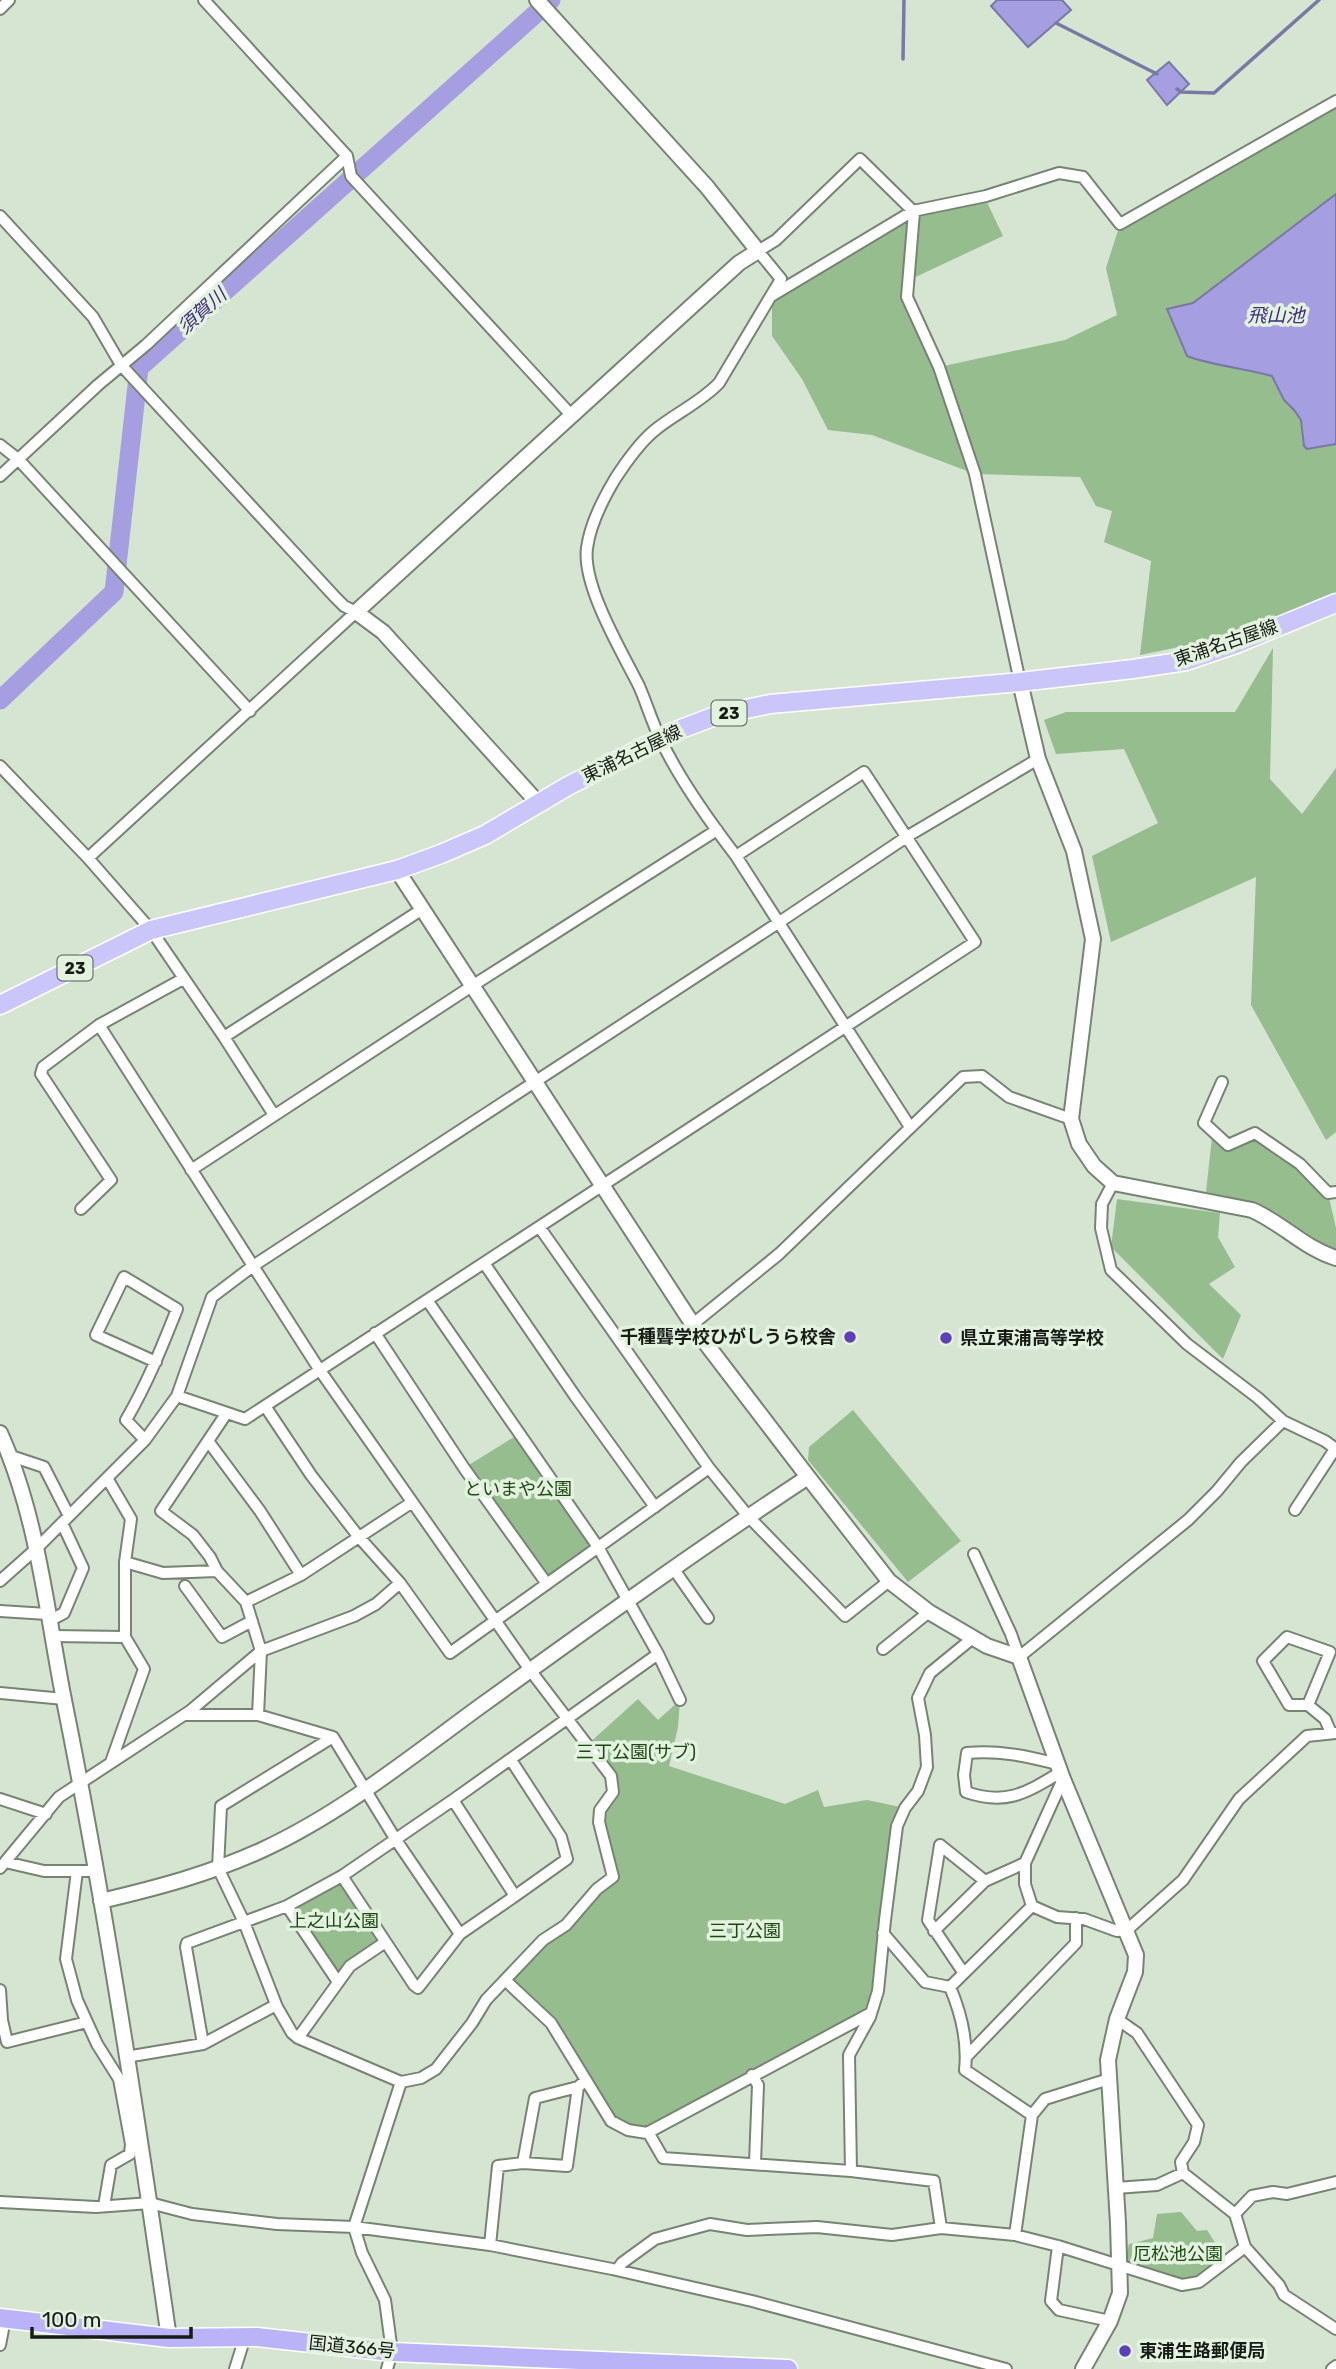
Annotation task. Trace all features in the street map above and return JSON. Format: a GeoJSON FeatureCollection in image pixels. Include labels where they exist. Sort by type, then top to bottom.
{"type":"FeatureCollection","features":[{"type":"Feature","properties":{"kind":"highway","name":"国道366号"},"geometry":{"type":"LineString","coordinates":[[2,2318],[169,2338],[245,2337],[390,2360],[788,2369]]}},
{"type":"Feature","properties":{"kind":"main road","name":"東浦名古屋線"},"geometry":{"type":"LineString","coordinates":[[0,1005],[151,930],[397,870],[441,854],[485,835],[568,786],[673,732],[718,715],[769,704],[1020,682],[1186,661],[1236,644],[1336,603]]}},
{"type":"Feature","properties":{"kind":"street"},"geometry":{"type":"LineString","coordinates":[[0,9],[9,0]]}},
{"type":"Feature","properties":{"kind":"street"},"geometry":{"type":"LineString","coordinates":[[204,0],[347,156],[351,176],[572,416]]}},
{"type":"Feature","properties":{"kind":"street"},"geometry":{"type":"LineString","coordinates":[[537,0],[707,187],[781,279],[719,383],[654,431],[633,453],[609,491],[594,522],[587,550],[590,579],[661,740],[716,830],[736,856],[910,1127]]}},
{"type":"Feature","properties":{"kind":"street"},"geometry":{"type":"LineString","coordinates":[[772,296],[821,264],[913,211],[986,196],[1059,173],[1083,177],[1120,225],[1336,101]]}},
{"type":"Feature","properties":{"kind":"street"},"geometry":{"type":"LineString","coordinates":[[0,476],[267,233],[347,156]]}},
{"type":"Feature","properties":{"kind":"street"},"geometry":{"type":"LineString","coordinates":[[88,858],[739,262],[776,240],[860,159],[913,211],[907,298],[939,367],[975,474],[1038,759],[1074,851],[1093,939],[1071,1119],[1079,1144],[1094,1167],[1113,1183],[1252,1210],[1271,1218],[1322,1254],[1336,1258]]}},
{"type":"Feature","properties":{"kind":"street"},"geometry":{"type":"LineString","coordinates":[[0,216],[93,317],[121,365],[335,597],[383,632],[539,804]]}},
{"type":"Feature","properties":{"kind":"street"},"geometry":{"type":"LineString","coordinates":[[0,445],[18,459],[250,711]]}},
{"type":"Feature","properties":{"kind":"street"},"geometry":{"type":"LineString","coordinates":[[0,1581],[66,1520],[145,1440],[177,1396],[212,1297],[253,1266],[908,836],[1038,759]]}},
{"type":"Feature","properties":{"kind":"street"},"geometry":{"type":"LineString","coordinates":[[0,766],[88,858],[151,930],[274,1115]]}},
{"type":"Feature","properties":{"kind":"street"},"geometry":{"type":"LineString","coordinates":[[177,1396],[245,1419],[975,942],[864,772],[736,856]]}},
{"type":"Feature","properties":{"kind":"street"},"geometry":{"type":"LineString","coordinates":[[191,1170],[716,830]]}},
{"type":"Feature","properties":{"kind":"street"},"geometry":{"type":"LineString","coordinates":[[397,870],[693,1324],[807,1478],[889,1581],[929,1612],[987,1646],[1019,1657]]}},
{"type":"Feature","properties":{"kind":"street"},"geometry":{"type":"LineString","coordinates":[[224,1037],[421,910]]}},
{"type":"Feature","properties":{"kind":"street"},"geometry":{"type":"LineString","coordinates":[[81,1209],[111,1180],[41,1074],[43,1067],[99,1026],[183,979]]}},
{"type":"Feature","properties":{"kind":"street"},"geometry":{"type":"LineString","coordinates":[[99,1026],[318,1369],[530,1670],[611,1776],[613,1792],[600,1810],[599,1822],[613,1877],[597,1889],[566,1925],[543,1940],[486,2000],[472,2023],[436,2069],[421,2078],[401,2082],[298,2038],[292,2033],[276,2005],[244,1922],[218,1868],[221,1806],[333,1738]]}},
{"type":"Feature","properties":{"kind":"street"},"geometry":{"type":"LineString","coordinates":[[693,1324],[779,1254],[963,1077],[982,1076],[1009,1097],[1071,1119]]}},
{"type":"Feature","properties":{"kind":"street"},"geometry":{"type":"LineString","coordinates":[[1222,1082],[1204,1123],[1228,1145],[1255,1133],[1300,1164],[1328,1194],[1336,1192]]}},
{"type":"Feature","properties":{"kind":"street"},"geometry":{"type":"LineString","coordinates":[[1113,1183],[1102,1204],[1101,1228],[1111,1270],[1187,1344],[1258,1398],[1283,1422],[1325,1441],[1336,1449],[1295,1510]]}},
{"type":"Feature","properties":{"kind":"street"},"geometry":{"type":"LineString","coordinates":[[540,1228],[709,1468],[748,1516],[845,1616],[889,1581]]}},
{"type":"Feature","properties":{"kind":"street"},"geometry":{"type":"LineString","coordinates":[[484,1263],[655,1507]]}},
{"type":"Feature","properties":{"kind":"street"},"geometry":{"type":"LineString","coordinates":[[145,1440],[126,1420],[147,1383],[156,1362],[177,1308],[124,1278],[96,1335],[156,1362]]}},
{"type":"Feature","properties":{"kind":"street"},"geometry":{"type":"LineString","coordinates":[[427,1300],[598,1547],[658,1654],[680,1700]]}},
{"type":"Feature","properties":{"kind":"street"},"geometry":{"type":"LineString","coordinates":[[374,1333],[464,1468],[547,1584]]}},
{"type":"Feature","properties":{"kind":"street"},"geometry":{"type":"LineString","coordinates":[[265,1406],[312,1475],[358,1536],[400,1583],[450,1653],[709,1468]]}},
{"type":"Feature","properties":{"kind":"street"},"geometry":{"type":"LineString","coordinates":[[226,1414],[161,1511],[193,1535],[211,1557],[217,1571],[246,1602],[261,1651],[258,1715]]}},
{"type":"Feature","properties":{"kind":"street"},"geometry":{"type":"LineString","coordinates":[[1019,1657],[1188,1520],[1241,1462],[1283,1422]]}},
{"type":"Feature","properties":{"kind":"street"},"geometry":{"type":"LineString","coordinates":[[0,1433],[16,1469],[37,1548],[81,1782],[150,2203],[169,2338]]}},
{"type":"Feature","properties":{"kind":"street"},"geometry":{"type":"LineString","coordinates":[[208,1440],[260,1511],[301,1575]]}},
{"type":"Feature","properties":{"kind":"street"},"geometry":{"type":"LineString","coordinates":[[0,1611],[48,1617],[64,1612],[83,1568],[44,1467],[10,1456]]}},
{"type":"Feature","properties":{"kind":"street"},"geometry":{"type":"LineString","coordinates":[[107,1478],[131,1519],[125,1562],[125,1637],[144,1669],[111,1762]]}},
{"type":"Feature","properties":{"kind":"street"},"geometry":{"type":"LineString","coordinates":[[101,1900],[164,1886],[218,1868],[294,1833],[366,1788],[673,1568],[807,1478]]}},
{"type":"Feature","properties":{"kind":"street"},"geometry":{"type":"LineString","coordinates":[[246,1602],[301,1575],[411,1503]]}},
{"type":"Feature","properties":{"kind":"street"},"geometry":{"type":"LineString","coordinates":[[974,1554],[1011,1634],[1060,1772],[1136,1955],[1135,1972],[1116,2019],[1108,2060],[1120,2293],[1110,2321],[1083,2369]]}},
{"type":"Feature","properties":{"kind":"street"},"geometry":{"type":"LineString","coordinates":[[125,1562],[163,1573],[217,1571]]}},
{"type":"Feature","properties":{"kind":"street"},"geometry":{"type":"LineString","coordinates":[[673,1568],[708,1618]]}},
{"type":"Feature","properties":{"kind":"street"},"geometry":{"type":"LineString","coordinates":[[3,1865],[59,1797],[184,1715],[261,1651],[354,1616],[376,1604],[400,1583]]}},
{"type":"Feature","properties":{"kind":"street"},"geometry":{"type":"LineString","coordinates":[[185,1586],[222,1637],[252,1621]]}},
{"type":"Feature","properties":{"kind":"street"},"geometry":{"type":"LineString","coordinates":[[884,1649],[929,1612]]}},
{"type":"Feature","properties":{"kind":"street"},"geometry":{"type":"LineString","coordinates":[[52,1636],[125,1637]]}},
{"type":"Feature","properties":{"kind":"street"},"geometry":{"type":"LineString","coordinates":[[851,2171],[849,2055],[871,2014],[878,1991],[897,1826],[905,1808],[918,1791],[927,1767],[925,1735],[918,1698],[930,1673],[974,1637]]}},
{"type":"Feature","properties":{"kind":"street"},"geometry":{"type":"LineString","coordinates":[[1060,1772],[1025,1863],[1025,1884],[1032,1906],[1057,1917],[1076,1918],[1117,1931],[1127,1930],[1183,1880],[1239,1799],[1307,1736],[1334,1733],[1325,1719],[1308,1705],[1289,1705],[1263,1661],[1287,1637],[1330,1652],[1308,1705]]}},
{"type":"Feature","properties":{"kind":"street"},"geometry":{"type":"LineString","coordinates":[[203,2044],[187,1942],[287,1906],[342,1876],[658,1654]]}},
{"type":"Feature","properties":{"kind":"street"},"geometry":{"type":"LineString","coordinates":[[0,1693],[64,1699]]}},
{"type":"Feature","properties":{"kind":"street"},"geometry":{"type":"LineString","coordinates":[[184,1715],[258,1715],[333,1738],[396,1840],[460,1934]]}},
{"type":"Feature","properties":{"kind":"street"},"geometry":{"type":"LineString","coordinates":[[967,1753],[1016,1753],[1060,1772],[1026,1793],[1009,1798],[985,1799],[966,1792],[964,1775],[967,1753]]}},
{"type":"Feature","properties":{"kind":"street"},"geometry":{"type":"LineString","coordinates":[[342,1876],[384,1943],[418,1988],[460,1934],[568,1859],[561,1837],[511,1759]]}},
{"type":"Feature","properties":{"kind":"street"},"geometry":{"type":"LineString","coordinates":[[0,1799],[46,1814]]}},
{"type":"Feature","properties":{"kind":"street"},"geometry":{"type":"LineString","coordinates":[[453,1800],[516,1896]]}},
{"type":"Feature","properties":{"kind":"street"},"geometry":{"type":"LineString","coordinates":[[963,1972],[928,1920],[940,1845],[985,1881]]}},
{"type":"Feature","properties":{"kind":"street"},"geometry":{"type":"LineString","coordinates":[[934,1931],[985,1881],[1025,1863]]}},
{"type":"Feature","properties":{"kind":"street"},"geometry":{"type":"LineString","coordinates":[[3,1865],[44,1871],[96,1871]]}},
{"type":"Feature","properties":{"kind":"street"},"geometry":{"type":"LineString","coordinates":[[77,1871],[66,1959],[77,2000],[97,2044],[119,2079],[131,2144],[130,2154],[111,2165],[104,2206]]}},
{"type":"Feature","properties":{"kind":"street"},"geometry":{"type":"LineString","coordinates":[[287,1906],[338,1982]]}},
{"type":"Feature","properties":{"kind":"street"},"geometry":{"type":"LineString","coordinates":[[950,1987],[1032,1906]]}},
{"type":"Feature","properties":{"kind":"street"},"geometry":{"type":"LineString","coordinates":[[967,2056],[1076,1942],[1076,1918]]}},
{"type":"Feature","properties":{"kind":"street"},"geometry":{"type":"LineString","coordinates":[[883,1934],[925,1982],[950,1987]]}},
{"type":"Feature","properties":{"kind":"street"},"geometry":{"type":"LineString","coordinates":[[298,2038],[350,1966],[384,1943]]}},
{"type":"Feature","properties":{"kind":"street"},"geometry":{"type":"LineString","coordinates":[[505,1980],[551,2023],[582,2083],[611,2121],[628,2130],[648,2132],[871,2014]]}},
{"type":"Feature","properties":{"kind":"street"},"geometry":{"type":"LineString","coordinates":[[950,1987],[959,2009],[967,2056],[965,2070],[1032,2115]]}},
{"type":"Feature","properties":{"kind":"street"},"geometry":{"type":"LineString","coordinates":[[0,1990],[7,2042],[87,2022]]}},
{"type":"Feature","properties":{"kind":"street"},"geometry":{"type":"LineString","coordinates":[[126,2057],[203,2044],[276,2005]]}},
{"type":"Feature","properties":{"kind":"street"},"geometry":{"type":"LineString","coordinates":[[1116,2019],[1137,2033],[1198,2125],[1194,2143],[1181,2162],[1183,2173],[1235,2214],[1245,2247],[1279,2285],[1284,2295],[1336,2329]]}},
{"type":"Feature","properties":{"kind":"street"},"geometry":{"type":"LineString","coordinates":[[752,2076],[758,2085],[755,2163]]}},
{"type":"Feature","properties":{"kind":"street"},"geometry":{"type":"LineString","coordinates":[[1015,2235],[1032,2115],[1045,2099],[1109,2079]]}},
{"type":"Feature","properties":{"kind":"street"},"geometry":{"type":"LineString","coordinates":[[390,2360],[385,2300],[362,2253],[354,2227],[401,2082]]}},
{"type":"Feature","properties":{"kind":"street"},"geometry":{"type":"LineString","coordinates":[[523,2163],[536,2098],[582,2083]]}},
{"type":"Feature","properties":{"kind":"street"},"geometry":{"type":"LineString","coordinates":[[490,2245],[498,2166],[523,2163],[567,2166],[582,2083]]}},
{"type":"Feature","properties":{"kind":"street"},"geometry":{"type":"LineString","coordinates":[[648,2132],[663,2158],[851,2171],[934,2181],[941,2228]]}},
{"type":"Feature","properties":{"kind":"street"},"geometry":{"type":"LineString","coordinates":[[1116,2188],[1157,2185],[1183,2173]]}},
{"type":"Feature","properties":{"kind":"street"},"geometry":{"type":"LineString","coordinates":[[1235,2214],[1252,2196],[1273,2192],[1287,2194],[1336,2182]]}},
{"type":"Feature","properties":{"kind":"street"},"geometry":{"type":"LineString","coordinates":[[0,2202],[104,2206],[150,2203],[192,2214],[277,2224],[354,2227],[490,2245],[752,2301],[1006,2369]]}},
{"type":"Feature","properties":{"kind":"street"},"geometry":{"type":"LineString","coordinates":[[617,2270],[622,2263],[655,2239],[710,2224],[747,2230],[817,2227],[892,2235],[941,2228],[1015,2235],[1182,2285],[1199,2282],[1245,2247]]}},
{"type":"Feature","properties":{"kind":"street"},"geometry":{"type":"LineString","coordinates":[[1058,2246],[1051,2301],[1059,2310],[1110,2321]]}},
{"type":"Feature","properties":{"kind":"street"},"geometry":{"type":"LineString","coordinates":[[0,2345],[2,2318]]}},
{"type":"Feature","properties":{"kind":"street"},"geometry":{"type":"LineString","coordinates":[[235,2369],[245,2337]]}},
{"type":"Feature","properties":{"kind":"green space"},"geometry":{"type":"Polygon","coordinates":[[[1336,100],[1336,194],[1193,304],[1167,309],[1243,368],[1272,376],[1284,400],[1301,420],[1304,446],[1336,444],[1336,601],[1272,628],[1140,655],[1151,561],[1104,542],[1112,511],[1096,506],[1080,477],[975,474],[872,435],[828,430],[802,379],[772,336],[772,296],[913,211],[984,196],[1003,236],[907,281],[939,367],[1065,340],[1117,315],[1106,268],[1120,224],[1336,100]]]}},
{"type":"Feature","properties":{"kind":"green space"},"geometry":{"type":"Polygon","coordinates":[[[1273,648],[1270,779],[1302,814],[1336,768],[1336,1132],[1326,1140],[1251,1005],[1256,877],[1111,942],[1092,856],[1158,823],[1124,749],[1056,754],[1044,720],[1066,712],[1235,712],[1273,648]]]}},
{"type":"Feature","properties":{"kind":"green space"},"geometry":{"type":"Polygon","coordinates":[[[1255,1133],[1328,1193],[1336,1228],[1336,1252],[1296,1232],[1259,1204],[1206,1192],[1212,1137],[1228,1145],[1255,1133]]]}},
{"type":"Feature","properties":{"kind":"green space"},"geometry":{"type":"Polygon","coordinates":[[[1117,1199],[1220,1213],[1218,1237],[1235,1267],[1209,1284],[1241,1315],[1223,1359],[1111,1247],[1117,1199]]]}},
{"type":"Feature","properties":{"kind":"green space"},"geometry":{"type":"Polygon","coordinates":[[[853,1410],[961,1541],[908,1582],[808,1460],[809,1447],[853,1410]]]}},
{"type":"Feature","properties":{"kind":"green space","name":"といまや公園"},"geometry":{"type":"Polygon","coordinates":[[[519,1434],[598,1547],[547,1584],[464,1468],[519,1434]]]}},
{"type":"Feature","properties":{"kind":"green space","name":"三丁公園"},"geometry":{"type":"Polygon","coordinates":[[[638,1699],[658,1720],[680,1700],[678,1727],[669,1766],[785,1804],[818,1790],[824,1807],[867,1800],[905,1808],[871,2013],[648,2132],[611,2121],[551,2023],[505,1980],[613,1877],[599,1822],[613,1792],[611,1776],[587,1745],[638,1699]]]}},
{"type":"Feature","properties":{"kind":"green space","name":"上之山公園"},"geometry":{"type":"Polygon","coordinates":[[[342,1885],[377,1940],[376,1945],[340,1973],[336,1972],[295,1911],[296,1907],[342,1885]]]}},
{"type":"Feature","properties":{"kind":"green space","name":"厄松池公園"},"geometry":{"type":"Polygon","coordinates":[[[1181,2212],[1197,2231],[1207,2230],[1226,2260],[1199,2282],[1182,2285],[1124,2264],[1129,2244],[1153,2238],[1157,2214],[1181,2212]]]}},
{"type":"Feature","properties":{"kind":"water"},"geometry":{"type":"Polygon","coordinates":[[[997,0],[1062,0],[1071,10],[1028,47],[991,6],[997,0]]]}},
{"type":"Feature","properties":{"kind":"water"},"geometry":{"type":"Polygon","coordinates":[[[1169,62],[1189,84],[1167,105],[1147,80],[1169,62]]]}},
{"type":"Feature","properties":{"kind":"water","name":"飛山池"},"geometry":{"type":"Polygon","coordinates":[[[1336,194],[1336,444],[1307,449],[1304,446],[1301,420],[1284,400],[1272,376],[1187,356],[1167,309],[1193,303],[1336,194]]]}},
{"type":"Feature","properties":{"kind":"waterway","name":"須賀川"},"geometry":{"type":"LineString","coordinates":[[0,700],[114,592],[139,368],[551,0]]}},
{"type":"Feature","properties":{"kind":"waterway"},"geometry":{"type":"LineString","coordinates":[[903,59],[904,0]]}},
{"type":"Feature","properties":{"kind":"waterway"},"geometry":{"type":"LineString","coordinates":[[1177,89],[1181,92],[1214,93],[1319,0]]}},
{"type":"Feature","properties":{"kind":"waterway"},"geometry":{"type":"LineString","coordinates":[[1056,23],[1157,74]]}},
{"type":"Feature","properties":{"kind":"place","name":"千種聾学校ひがしうら校舎"},"geometry":{"type":"Point","coordinates":[850,1337]}},
{"type":"Feature","properties":{"kind":"place","name":"県立東浦高等学校"},"geometry":{"type":"Point","coordinates":[946,1338]}},
{"type":"Feature","properties":{"kind":"place","name":"東浦生路郵便局"},"geometry":{"type":"Point","coordinates":[1125,2351]}},
{"type":"Feature","properties":{"kind":"park label","name":"三丁公園(サブ)"},"geometry":{"type":"Point","coordinates":[636,1752]}}]}
